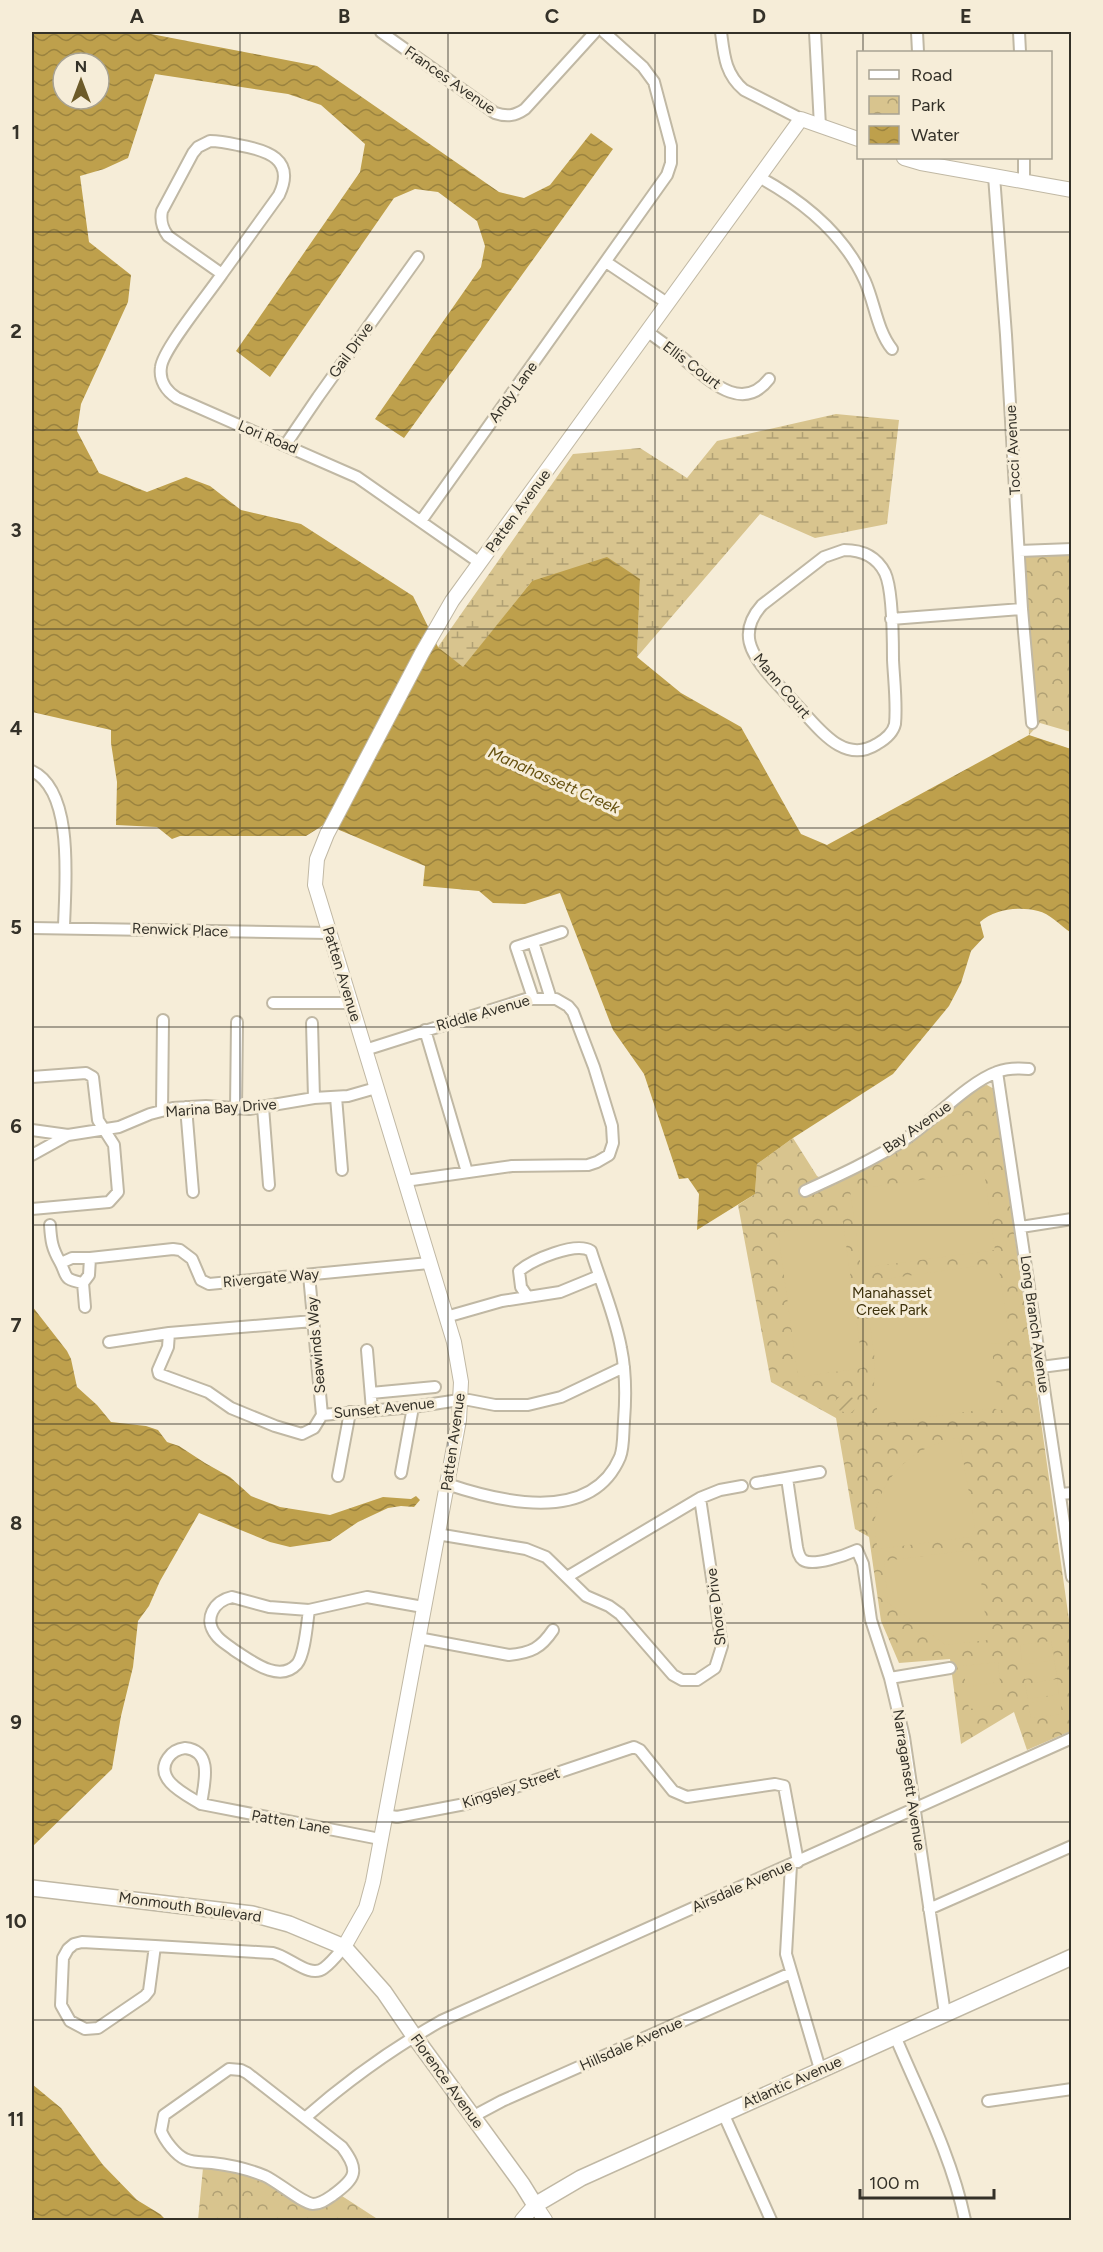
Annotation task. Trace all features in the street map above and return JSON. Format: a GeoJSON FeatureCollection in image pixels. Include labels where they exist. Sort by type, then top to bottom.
{"type":"FeatureCollection","features":[{"type":"Feature","properties":{"kind":"main road","name":"Monmouth Boulevard"},"geometry":{"type":"LineString","coordinates":[[34,1888],[252,1914],[289,1924],[344,1947]]}},
{"type":"Feature","properties":{"kind":"main road","name":"Florence Avenue"},"geometry":{"type":"LineString","coordinates":[[344,1947],[384,1992],[535,2205]]}},
{"type":"Feature","properties":{"kind":"main road","name":"Atlantic Avenue"},"geometry":{"type":"LineString","coordinates":[[535,2205],[581,2178],[1071,1957]]}},
{"type":"Feature","properties":{"kind":"street","name":"Frances Avenue"},"geometry":{"type":"LineString","coordinates":[[381,32],[495,113],[512,116],[525,109],[595,32]]}},
{"type":"Feature","properties":{"kind":"street","name":"Andy Lane"},"geometry":{"type":"LineString","coordinates":[[421,521],[667,175],[671,146],[657,89],[651,76],[643,67],[604,32]]}},
{"type":"Feature","properties":{"kind":"street"},"geometry":{"type":"LineString","coordinates":[[721,32],[727,69],[744,90],[801,119],[857,140]]}},
{"type":"Feature","properties":{"kind":"street"},"geometry":{"type":"LineString","coordinates":[[815,32],[820,126]]}},
{"type":"Feature","properties":{"kind":"street"},"geometry":{"type":"LineString","coordinates":[[917,32],[918,51]]}},
{"type":"Feature","properties":{"kind":"street"},"geometry":{"type":"LineString","coordinates":[[1019,32],[1020,51]]}},
{"type":"Feature","properties":{"kind":"street","name":"Patten Avenue"},"geometry":{"type":"LineString","coordinates":[[344,1947],[366,1908],[374,1882],[380,1839],[459,1420],[461,1382],[460,1367],[446,1317],[329,933],[315,880],[317,859],[327,834],[440,620],[801,119]]}},
{"type":"Feature","properties":{"kind":"street","name":"Lori Road"},"geometry":{"type":"LineString","coordinates":[[222,274],[168,236],[162,226],[161,218],[162,211],[193,153],[198,147],[210,141],[262,149],[277,159],[284,173],[283,188],[163,358],[160,372],[164,384],[177,398],[357,477],[480,562]]}},
{"type":"Feature","properties":{"kind":"street"},"geometry":{"type":"LineString","coordinates":[[1024,159],[1024,182]]}},
{"type":"Feature","properties":{"kind":"street"},"geometry":{"type":"LineString","coordinates":[[921,160],[1071,190]]}},
{"type":"Feature","properties":{"kind":"street","name":"Tocci Avenue"},"geometry":{"type":"LineString","coordinates":[[994,176],[1022,609],[1032,723]]}},
{"type":"Feature","properties":{"kind":"street"},"geometry":{"type":"LineString","coordinates":[[759,177],[812,212],[841,242],[864,280],[882,335],[892,349]]}},
{"type":"Feature","properties":{"kind":"street","name":"Gail Drive"},"geometry":{"type":"LineString","coordinates":[[286,444],[418,257]]}},
{"type":"Feature","properties":{"kind":"street"},"geometry":{"type":"LineString","coordinates":[[606,262],[668,303]]}},
{"type":"Feature","properties":{"kind":"street","name":"Ellis Court"},"geometry":{"type":"LineString","coordinates":[[648,332],[714,384],[731,392],[744,394],[754,391],[769,379]]}},
{"type":"Feature","properties":{"kind":"street"},"geometry":{"type":"LineString","coordinates":[[1018,551],[1071,549]]}},
{"type":"Feature","properties":{"kind":"street","name":"Mann Court"},"geometry":{"type":"LineString","coordinates":[[844,550],[860,551],[879,564],[888,581],[891,619],[895,724],[888,736],[880,743],[863,750],[843,748],[830,741],[764,668],[749,641],[753,615],[762,605],[824,557],[844,550]]}},
{"type":"Feature","properties":{"kind":"street"},"geometry":{"type":"LineString","coordinates":[[891,619],[1022,609]]}},
{"type":"Feature","properties":{"kind":"street"},"geometry":{"type":"LineString","coordinates":[[32,771],[43,777],[52,788],[60,816],[65,849],[64,927]]}},
{"type":"Feature","properties":{"kind":"street","name":"Renwick Place"},"geometry":{"type":"LineString","coordinates":[[32,928],[329,933]]}},
{"type":"Feature","properties":{"kind":"street"},"geometry":{"type":"LineString","coordinates":[[533,998],[516,947],[562,932]]}},
{"type":"Feature","properties":{"kind":"street","name":"Riddle Avenue"},"geometry":{"type":"LineString","coordinates":[[365,1050],[493,1008],[533,998],[551,999],[533,942]]}},
{"type":"Feature","properties":{"kind":"street"},"geometry":{"type":"LineString","coordinates":[[405,1181],[512,1166],[588,1165],[609,1155],[613,1143],[612,1126],[594,1067],[573,1012],[561,1001],[551,999]]}},
{"type":"Feature","properties":{"kind":"street"},"geometry":{"type":"LineString","coordinates":[[273,1003],[350,1004]]}},
{"type":"Feature","properties":{"kind":"street"},"geometry":{"type":"LineString","coordinates":[[162,1111],[163,1020]]}},
{"type":"Feature","properties":{"kind":"street"},"geometry":{"type":"LineString","coordinates":[[236,1108],[237,1022]]}},
{"type":"Feature","properties":{"kind":"street"},"geometry":{"type":"LineString","coordinates":[[312,1023],[314,1098]]}},
{"type":"Feature","properties":{"kind":"street"},"geometry":{"type":"LineString","coordinates":[[425,1030],[467,1172]]}},
{"type":"Feature","properties":{"kind":"street","name":"Bay Avenue"},"geometry":{"type":"LineString","coordinates":[[805,1191],[842,1174],[904,1140],[981,1081],[997,1072],[1012,1068],[1029,1069]]}},
{"type":"Feature","properties":{"kind":"street","name":"Long Branch Avenue"},"geometry":{"type":"LineString","coordinates":[[997,1072],[1071,1577]]}},
{"type":"Feature","properties":{"kind":"street"},"geometry":{"type":"LineString","coordinates":[[32,1077],[89,1074],[94,1082],[98,1119],[114,1145],[118,1192],[113,1200],[32,1209]]}},
{"type":"Feature","properties":{"kind":"street","name":"Marina Bay Drive"},"geometry":{"type":"LineString","coordinates":[[32,1130],[68,1135],[119,1127],[162,1111],[186,1107],[263,1107],[314,1098],[348,1096],[376,1088]]}},
{"type":"Feature","properties":{"kind":"street"},"geometry":{"type":"LineString","coordinates":[[336,1097],[342,1170]]}},
{"type":"Feature","properties":{"kind":"street"},"geometry":{"type":"LineString","coordinates":[[186,1107],[193,1192]]}},
{"type":"Feature","properties":{"kind":"street"},"geometry":{"type":"LineString","coordinates":[[263,1107],[269,1185]]}},
{"type":"Feature","properties":{"kind":"street"},"geometry":{"type":"LineString","coordinates":[[32,1155],[68,1135]]}},
{"type":"Feature","properties":{"kind":"street"},"geometry":{"type":"LineString","coordinates":[[1021,1227],[1071,1219]]}},
{"type":"Feature","properties":{"kind":"street"},"geometry":{"type":"LineString","coordinates":[[50,1225],[52,1250],[66,1276],[72,1281],[83,1283]]}},
{"type":"Feature","properties":{"kind":"street"},"geometry":{"type":"LineString","coordinates":[[447,1484],[481,1496],[518,1503],[564,1500],[594,1489],[614,1469],[622,1451],[626,1395],[624,1367],[618,1332],[590,1249],[580,1248],[553,1254],[525,1265],[519,1271],[521,1287],[527,1296]]}},
{"type":"Feature","properties":{"kind":"street","name":"Rivergate Way"},"geometry":{"type":"LineString","coordinates":[[61,1263],[72,1258],[173,1249],[180,1250],[192,1259],[201,1280],[209,1284],[429,1263]]}},
{"type":"Feature","properties":{"kind":"street"},"geometry":{"type":"LineString","coordinates":[[85,1307],[83,1283],[89,1275],[90,1258]]}},
{"type":"Feature","properties":{"kind":"street","name":"Seawinds Way"},"geometry":{"type":"LineString","coordinates":[[309,1275],[322,1414]]}},
{"type":"Feature","properties":{"kind":"street"},"geometry":{"type":"LineString","coordinates":[[446,1317],[502,1301],[560,1292],[599,1276]]}},
{"type":"Feature","properties":{"kind":"street"},"geometry":{"type":"LineString","coordinates":[[109,1342],[169,1333],[314,1321]]}},
{"type":"Feature","properties":{"kind":"street","name":"Sunset Avenue"},"geometry":{"type":"LineString","coordinates":[[169,1333],[168,1347],[158,1370],[161,1376],[208,1392],[231,1408],[254,1418],[302,1434],[314,1428],[322,1414],[412,1407],[459,1400],[512,1406],[543,1403],[561,1397],[624,1367]]}},
{"type":"Feature","properties":{"kind":"street"},"geometry":{"type":"LineString","coordinates":[[367,1350],[372,1410]]}},
{"type":"Feature","properties":{"kind":"street"},"geometry":{"type":"LineString","coordinates":[[1041,1367],[1071,1363]]}},
{"type":"Feature","properties":{"kind":"street"},"geometry":{"type":"LineString","coordinates":[[371,1393],[435,1387]]}},
{"type":"Feature","properties":{"kind":"street"},"geometry":{"type":"LineString","coordinates":[[401,1473],[412,1407]]}},
{"type":"Feature","properties":{"kind":"street"},"geometry":{"type":"LineString","coordinates":[[338,1476],[351,1412]]}},
{"type":"Feature","properties":{"kind":"street"},"geometry":{"type":"LineString","coordinates":[[756,1483],[820,1472]]}},
{"type":"Feature","properties":{"kind":"street","name":"Narragansett Avenue"},"geometry":{"type":"LineString","coordinates":[[786,1478],[797,1547],[803,1560],[810,1563],[857,1550],[863,1563],[875,1635],[890,1678],[904,1737],[945,2014]]}},
{"type":"Feature","properties":{"kind":"street"},"geometry":{"type":"LineString","coordinates":[[567,1577],[700,1498],[720,1490],[742,1486]]}},
{"type":"Feature","properties":{"kind":"street"},"geometry":{"type":"LineString","coordinates":[[1060,1494],[1071,1493]]}},
{"type":"Feature","properties":{"kind":"street","name":"Shore Drive"},"geometry":{"type":"LineString","coordinates":[[438,1534],[534,1551],[546,1557],[586,1596],[609,1606],[620,1614],[675,1676],[693,1681],[718,1664],[722,1646],[700,1498]]}},
{"type":"Feature","properties":{"kind":"street"},"geometry":{"type":"LineString","coordinates":[[309,1610],[300,1659],[291,1669],[281,1671],[262,1668],[236,1651],[218,1638],[210,1622],[213,1608],[218,1602],[232,1597],[269,1606],[309,1610],[367,1597],[423,1607]]}},
{"type":"Feature","properties":{"kind":"street"},"geometry":{"type":"LineString","coordinates":[[418,1638],[509,1655],[537,1648],[544,1644],[553,1630]]}},
{"type":"Feature","properties":{"kind":"street"},"geometry":{"type":"LineString","coordinates":[[890,1678],[950,1668]]}},
{"type":"Feature","properties":{"kind":"street","name":"Airsdale Avenue"},"geometry":{"type":"LineString","coordinates":[[305,2118],[414,2036],[441,2021],[1071,1738]]}},
{"type":"Feature","properties":{"kind":"street","name":"Kingsley Street"},"geometry":{"type":"LineString","coordinates":[[385,1815],[397,1817],[465,1804],[634,1747],[640,1750],[673,1791],[687,1797],[707,1796],[775,1784],[784,1786],[794,1863]]}},
{"type":"Feature","properties":{"kind":"street","name":"Patten Lane"},"geometry":{"type":"LineString","coordinates":[[201,1804],[205,1762],[196,1751],[178,1749],[166,1762],[165,1774],[172,1785],[201,1804],[380,1839]]}},
{"type":"Feature","properties":{"kind":"street"},"geometry":{"type":"LineString","coordinates":[[929,1909],[1071,1846]]}},
{"type":"Feature","properties":{"kind":"street"},"geometry":{"type":"LineString","coordinates":[[794,1863],[786,1944],[791,1973],[820,2069]]}},
{"type":"Feature","properties":{"kind":"street"},"geometry":{"type":"LineString","coordinates":[[155,1946],[152,1984],[145,1996],[98,2028],[85,2029],[67,2018],[60,2000],[63,1958],[74,1944],[82,1942],[155,1946],[273,1953],[283,1955],[305,1969],[316,1972],[324,1969],[344,1947]]}},
{"type":"Feature","properties":{"kind":"street","name":"Hillsdale Avenue"},"geometry":{"type":"LineString","coordinates":[[472,2117],[545,2082],[791,1973]]}},
{"type":"Feature","properties":{"kind":"street"},"geometry":{"type":"LineString","coordinates":[[895,2036],[949,2160],[965,2220]]}},
{"type":"Feature","properties":{"kind":"street"},"geometry":{"type":"LineString","coordinates":[[235,2069],[247,2073],[305,2118],[342,2147],[353,2164],[354,2172],[349,2183],[319,2203],[308,2203],[278,2183],[252,2171],[185,2159],[163,2136],[161,2126],[164,2115],[169,2111],[223,2072],[235,2069]]}},
{"type":"Feature","properties":{"kind":"street"},"geometry":{"type":"LineString","coordinates":[[988,2101],[1071,2089]]}},
{"type":"Feature","properties":{"kind":"street"},"geometry":{"type":"LineString","coordinates":[[723,2113],[771,2220]]}},
{"type":"Feature","properties":{"kind":"street","name":"Atlantic Avenue"},"geometry":{"type":"LineString","coordinates":[[522,2220],[535,2205]]}},
{"type":"Feature","properties":{"kind":"street","name":"Florence Avenue"},"geometry":{"type":"LineString","coordinates":[[535,2205],[545,2220]]}},
{"type":"Feature","properties":{"kind":"green space"},"geometry":{"type":"Polygon","coordinates":[[[836,414],[899,420],[887,524],[815,538],[760,514],[637,657],[640,579],[532,581],[463,668],[438,647],[573,454],[640,448],[687,478],[717,441],[836,414]]]}},
{"type":"Feature","properties":{"kind":"green space"},"geometry":{"type":"Polygon","coordinates":[[[1021,550],[1071,551],[1071,732],[1040,723],[1029,735],[1021,550]]]}},
{"type":"Feature","properties":{"kind":"green space","name":"Manahasset Creek Park"},"geometry":{"type":"Polygon","coordinates":[[[987,1085],[994,1089],[1071,1634],[1071,1731],[1027,1750],[1014,1712],[961,1744],[950,1659],[899,1663],[881,1621],[869,1537],[855,1529],[836,1418],[771,1382],[738,1205],[755,1194],[757,1164],[793,1138],[817,1176],[834,1185],[906,1146],[980,1086],[987,1085]]]}},
{"type":"Feature","properties":{"kind":"green space"},"geometry":{"type":"Polygon","coordinates":[[[984,1171],[995,1250],[861,1268],[850,1190],[984,1171]]]}},
{"type":"Feature","properties":{"kind":"green space"},"geometry":{"type":"Polygon","coordinates":[[[843,1222],[863,1368],[798,1377],[778,1232],[843,1222]]]}},
{"type":"Feature","properties":{"kind":"green space"},"geometry":{"type":"Polygon","coordinates":[[[998,1263],[1010,1342],[991,1344],[999,1400],[1005,1405],[1004,1409],[999,1411],[994,1408],[879,1424],[874,1386],[875,1361],[864,1282],[998,1263]]]}},
{"type":"Feature","properties":{"kind":"green space"},"geometry":{"type":"Polygon","coordinates":[[[837,1397],[853,1398],[855,1404],[854,1411],[849,1414],[836,1409],[834,1405],[837,1397]]]}},
{"type":"Feature","properties":{"kind":"green space"},"geometry":{"type":"Polygon","coordinates":[[[959,1438],[975,1525],[971,1537],[878,1549],[875,1528],[877,1509],[883,1491],[893,1475],[922,1451],[959,1438]]]}},
{"type":"Feature","properties":{"kind":"green space"},"geometry":{"type":"Polygon","coordinates":[[[976,1551],[978,1555],[988,1640],[946,1645],[888,1603],[884,1561],[976,1551]]]}},
{"type":"Feature","properties":{"kind":"green space"},"geometry":{"type":"Polygon","coordinates":[[[1051,1641],[1054,1656],[1022,1660],[1020,1645],[1051,1641]]]}},
{"type":"Feature","properties":{"kind":"green space"},"geometry":{"type":"Polygon","coordinates":[[[1054,1660],[1057,1675],[1025,1679],[1023,1665],[1054,1660]]]}},
{"type":"Feature","properties":{"kind":"green space"},"geometry":{"type":"Polygon","coordinates":[[[998,1662],[1000,1682],[966,1687],[963,1666],[998,1662]]]}},
{"type":"Feature","properties":{"kind":"green space"},"geometry":{"type":"Polygon","coordinates":[[[1057,1679],[1059,1694],[1028,1699],[1025,1684],[1057,1679]]]}},
{"type":"Feature","properties":{"kind":"green space"},"geometry":{"type":"Polygon","coordinates":[[[1001,1683],[1003,1704],[969,1709],[966,1688],[1001,1683]]]}},
{"type":"Feature","properties":{"kind":"green space"},"geometry":{"type":"Polygon","coordinates":[[[1060,1699],[1062,1714],[1031,1718],[1028,1703],[1060,1699]]]}},
{"type":"Feature","properties":{"kind":"green space"},"geometry":{"type":"Polygon","coordinates":[[[203,2168],[235,2172],[262,2181],[308,2209],[323,2208],[342,2196],[379,2220],[198,2220],[203,2168]]]}},
{"type":"Feature","properties":{"kind":"water","name":"Manahassett Creek"},"geometry":{"type":"Polygon","coordinates":[[[32,32],[151,32],[151,34],[317,66],[499,192],[524,198],[550,185],[591,133],[613,149],[404,438],[375,419],[481,267],[485,246],[477,221],[438,192],[415,189],[394,198],[270,377],[236,351],[360,172],[365,144],[321,105],[288,94],[155,74],[128,158],[104,169],[80,176],[89,242],[131,275],[128,302],[81,404],[77,431],[99,473],[147,492],[186,477],[210,486],[241,510],[301,524],[413,596],[438,647],[463,667],[532,581],[607,557],[640,579],[637,657],[681,693],[741,727],[801,834],[827,845],[1029,735],[1071,749],[1071,937],[1070,932],[1051,917],[1031,910],[1000,911],[980,922],[984,937],[971,951],[961,983],[949,1006],[893,1074],[793,1138],[757,1164],[755,1194],[697,1230],[699,1194],[688,1178],[679,1179],[644,1074],[613,1030],[560,893],[525,904],[493,903],[479,891],[423,886],[425,866],[325,824],[306,836],[180,836],[172,839],[157,827],[116,825],[117,782],[111,730],[32,712],[32,32]]]}},
{"type":"Feature","properties":{"kind":"water"},"geometry":{"type":"Polygon","coordinates":[[[32,1306],[67,1351],[77,1387],[97,1405],[111,1422],[146,1426],[158,1430],[167,1442],[179,1446],[230,1477],[251,1496],[280,1507],[330,1515],[383,1497],[411,1499],[416,1496],[420,1500],[414,1507],[388,1508],[358,1522],[330,1541],[290,1547],[270,1542],[199,1513],[160,1581],[149,1606],[138,1621],[133,1667],[121,1716],[112,1769],[32,1847],[32,1306]]]}},
{"type":"Feature","properties":{"kind":"water"},"geometry":{"type":"Polygon","coordinates":[[[32,2084],[61,2108],[103,2165],[137,2200],[166,2220],[32,2220],[32,2084]]]}}]}
